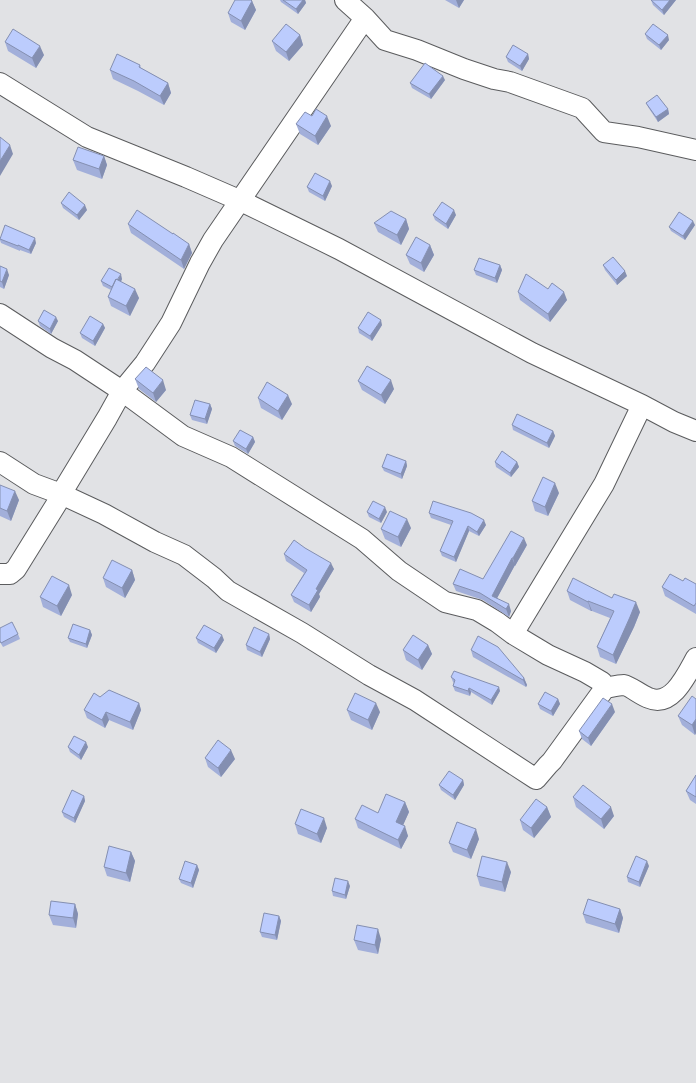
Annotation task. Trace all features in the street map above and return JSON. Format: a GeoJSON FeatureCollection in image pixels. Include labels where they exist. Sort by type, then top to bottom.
{"type":"FeatureCollection","features":[{"type":"Feature","properties":{"kind":"street"},"geometry":{"type":"LineString","coordinates":[[345,0],[366,18],[385,40],[417,50],[464,69],[494,79],[510,82],[582,108],[604,132],[638,137],[696,150]]}},
{"type":"Feature","properties":{"kind":"street"},"geometry":{"type":"LineString","coordinates":[[0,574],[10,574],[16,569],[57,503],[122,391],[145,363],[171,322],[213,240],[239,200],[366,18]]}},
{"type":"Feature","properties":{"kind":"street"},"geometry":{"type":"LineString","coordinates":[[0,83],[87,137],[239,200],[339,249],[532,352],[674,422],[696,431]]}},
{"type":"Feature","properties":{"kind":"street"},"geometry":{"type":"LineString","coordinates":[[0,314],[122,391],[183,436],[231,457],[362,539],[399,571],[445,602],[477,610],[548,655],[586,672],[602,682],[605,688]]}},
{"type":"Feature","properties":{"kind":"street"},"geometry":{"type":"LineString","coordinates":[[513,634],[604,484],[642,405]]}},
{"type":"Feature","properties":{"kind":"street"},"geometry":{"type":"LineString","coordinates":[[0,462],[34,484],[61,494],[104,514],[155,542],[184,555],[228,590],[302,633],[369,675],[415,700],[536,779],[552,761],[605,688],[624,685],[649,698],[659,700],[664,699],[672,694],[682,684],[696,658]]}},
{"type":"Feature","properties":{"kind":"building"},"geometry":{"type":"Polygon","coordinates":[[[235,0],[252,1],[241,21],[228,13],[235,0]]]}},
{"type":"Feature","properties":{"kind":"building"},"geometry":{"type":"Polygon","coordinates":[[[283,0],[303,0],[296,9],[283,0]]]}},
{"type":"Feature","properties":{"kind":"building"},"geometry":{"type":"Polygon","coordinates":[[[651,0],[670,0],[662,10],[651,0]]]}},
{"type":"Feature","properties":{"kind":"building"},"geometry":{"type":"Polygon","coordinates":[[[286,24],[300,35],[286,52],[272,41],[286,24]]]}},
{"type":"Feature","properties":{"kind":"building"},"geometry":{"type":"Polygon","coordinates":[[[653,24],[668,35],[659,45],[645,34],[653,24]]]}},
{"type":"Feature","properties":{"kind":"building"},"geometry":{"type":"Polygon","coordinates":[[[13,29],[40,46],[32,58],[5,42],[13,29]]]}},
{"type":"Feature","properties":{"kind":"building"},"geometry":{"type":"Polygon","coordinates":[[[513,45],[528,54],[520,66],[506,57],[513,45]]]}},
{"type":"Feature","properties":{"kind":"building"},"geometry":{"type":"Polygon","coordinates":[[[117,54],[140,65],[139,67],[168,83],[160,96],[134,81],[110,70],[117,54]]]}},
{"type":"Feature","properties":{"kind":"building"},"geometry":{"type":"Polygon","coordinates":[[[425,63],[443,76],[429,94],[410,83],[425,63]]]}},
{"type":"Feature","properties":{"kind":"building"},"geometry":{"type":"Polygon","coordinates":[[[657,95],[668,109],[656,117],[646,103],[657,95]]]}},
{"type":"Feature","properties":{"kind":"building"},"geometry":{"type":"Polygon","coordinates":[[[316,109],[327,116],[315,136],[296,124],[305,112],[312,116],[316,109]]]}},
{"type":"Feature","properties":{"kind":"building"},"geometry":{"type":"Polygon","coordinates":[[[0,137],[10,145],[0,161],[0,137]]]}},
{"type":"Feature","properties":{"kind":"building"},"geometry":{"type":"Polygon","coordinates":[[[78,147],[104,156],[99,169],[73,160],[78,147]]]}},
{"type":"Feature","properties":{"kind":"building"},"geometry":{"type":"Polygon","coordinates":[[[315,173],[330,181],[323,196],[307,187],[315,173]]]}},
{"type":"Feature","properties":{"kind":"building"},"geometry":{"type":"Polygon","coordinates":[[[69,192],[85,205],[77,215],[61,203],[69,192]]]}},
{"type":"Feature","properties":{"kind":"building"},"geometry":{"type":"Polygon","coordinates":[[[442,202],[454,210],[446,224],[433,215],[442,202]]]}},
{"type":"Feature","properties":{"kind":"building"},"geometry":{"type":"Polygon","coordinates":[[[137,210],[189,244],[181,260],[128,224],[137,210]]]}},
{"type":"Feature","properties":{"kind":"building"},"geometry":{"type":"Polygon","coordinates":[[[391,211],[406,219],[397,235],[374,223],[391,211]]]}},
{"type":"Feature","properties":{"kind":"building"},"geometry":{"type":"Polygon","coordinates":[[[679,212],[693,221],[683,236],[669,227],[679,212]]]}},
{"type":"Feature","properties":{"kind":"building"},"geometry":{"type":"Polygon","coordinates":[[[5,225],[35,238],[29,250],[0,239],[5,225]]]}},
{"type":"Feature","properties":{"kind":"building"},"geometry":{"type":"Polygon","coordinates":[[[416,237],[430,245],[421,263],[406,255],[416,237]]]}},
{"type":"Feature","properties":{"kind":"building"},"geometry":{"type":"Polygon","coordinates":[[[613,257],[625,271],[616,280],[603,265],[613,257]]]}},
{"type":"Feature","properties":{"kind":"building"},"geometry":{"type":"Polygon","coordinates":[[[479,258],[500,265],[495,278],[474,270],[479,258]]]}},
{"type":"Feature","properties":{"kind":"building"},"geometry":{"type":"Polygon","coordinates":[[[0,266],[7,269],[2,282],[0,281],[0,266]]]}},
{"type":"Feature","properties":{"kind":"building"},"geometry":{"type":"Polygon","coordinates":[[[109,268],[121,274],[117,280],[116,279],[112,287],[101,281],[109,268]]]}},
{"type":"Feature","properties":{"kind":"building"},"geometry":{"type":"Polygon","coordinates":[[[526,274],[548,289],[552,283],[564,292],[548,314],[518,292],[526,274]]]}},
{"type":"Feature","properties":{"kind":"building"},"geometry":{"type":"Polygon","coordinates":[[[116,279],[135,289],[126,306],[108,297],[116,279]]]}},
{"type":"Feature","properties":{"kind":"building"},"geometry":{"type":"Polygon","coordinates":[[[44,310],[56,317],[50,329],[38,321],[44,310]]]}},
{"type":"Feature","properties":{"kind":"building"},"geometry":{"type":"Polygon","coordinates":[[[368,312],[381,320],[370,336],[358,328],[368,312]]]}},
{"type":"Feature","properties":{"kind":"building"},"geometry":{"type":"Polygon","coordinates":[[[90,316],[103,324],[93,341],[80,333],[90,316]]]}},
{"type":"Feature","properties":{"kind":"building"},"geometry":{"type":"Polygon","coordinates":[[[367,366],[391,380],[381,395],[358,381],[367,366]]]}},
{"type":"Feature","properties":{"kind":"building"},"geometry":{"type":"Polygon","coordinates":[[[146,367],[163,380],[153,393],[135,379],[146,367]]]}},
{"type":"Feature","properties":{"kind":"building"},"geometry":{"type":"Polygon","coordinates":[[[267,382],[288,395],[278,411],[258,398],[267,382]]]}},
{"type":"Feature","properties":{"kind":"building"},"geometry":{"type":"Polygon","coordinates":[[[195,400],[210,404],[205,419],[190,415],[195,400]]]}},
{"type":"Feature","properties":{"kind":"building"},"geometry":{"type":"Polygon","coordinates":[[[517,414],[553,431],[547,443],[512,425],[517,414]]]}},
{"type":"Feature","properties":{"kind":"building"},"geometry":{"type":"Polygon","coordinates":[[[240,430],[253,437],[246,449],[233,441],[240,430]]]}},
{"type":"Feature","properties":{"kind":"building"},"geometry":{"type":"Polygon","coordinates":[[[502,451],[517,462],[510,473],[495,462],[502,451]]]}},
{"type":"Feature","properties":{"kind":"building"},"geometry":{"type":"Polygon","coordinates":[[[387,454],[406,461],[401,474],[382,467],[387,454]]]}},
{"type":"Feature","properties":{"kind":"building"},"geometry":{"type":"Polygon","coordinates":[[[543,477],[555,483],[545,507],[532,501],[543,477]]]}},
{"type":"Feature","properties":{"kind":"building"},"geometry":{"type":"Polygon","coordinates":[[[0,485],[15,491],[7,511],[0,508],[0,485]]]}},
{"type":"Feature","properties":{"kind":"building"},"geometry":{"type":"Polygon","coordinates":[[[373,501],[385,507],[379,519],[367,512],[373,501]]]}},
{"type":"Feature","properties":{"kind":"building"},"geometry":{"type":"Polygon","coordinates":[[[433,501],[471,513],[484,520],[477,532],[468,526],[454,557],[440,551],[453,521],[429,513],[433,501]]]}},
{"type":"Feature","properties":{"kind":"building"},"geometry":{"type":"Polygon","coordinates":[[[390,511],[407,519],[398,537],[381,529],[390,511]]]}},
{"type":"Feature","properties":{"kind":"building"},"geometry":{"type":"Polygon","coordinates":[[[511,531],[524,538],[492,596],[509,604],[506,609],[480,593],[453,584],[460,569],[483,579],[511,531]]]}},
{"type":"Feature","properties":{"kind":"building"},"geometry":{"type":"Polygon","coordinates":[[[294,540],[331,563],[316,589],[318,590],[309,605],[291,595],[307,570],[284,554],[294,540]]]}},
{"type":"Feature","properties":{"kind":"building"},"geometry":{"type":"Polygon","coordinates":[[[112,560],[132,570],[122,588],[103,578],[112,560]]]}},
{"type":"Feature","properties":{"kind":"building"},"geometry":{"type":"Polygon","coordinates":[[[670,574],[683,581],[685,578],[696,584],[696,603],[694,606],[662,587],[670,574]]]}},
{"type":"Feature","properties":{"kind":"building"},"geometry":{"type":"Polygon","coordinates":[[[52,576],[69,585],[57,606],[40,597],[52,576]]]}},
{"type":"Feature","properties":{"kind":"building"},"geometry":{"type":"Polygon","coordinates":[[[573,578],[612,598],[614,594],[636,602],[613,655],[597,647],[614,611],[588,602],[567,591],[573,578]]]}},
{"type":"Feature","properties":{"kind":"building"},"geometry":{"type":"Polygon","coordinates":[[[12,622],[18,634],[1,643],[0,628],[12,622]]]}},
{"type":"Feature","properties":{"kind":"building"},"geometry":{"type":"Polygon","coordinates":[[[73,624],[90,630],[86,644],[68,638],[73,624]]]}},
{"type":"Feature","properties":{"kind":"building"},"geometry":{"type":"Polygon","coordinates":[[[204,625],[222,635],[214,648],[196,638],[204,625]]]}},
{"type":"Feature","properties":{"kind":"building"},"geometry":{"type":"Polygon","coordinates":[[[254,627],[269,634],[260,652],[246,645],[254,627]]]}},
{"type":"Feature","properties":{"kind":"building"},"geometry":{"type":"Polygon","coordinates":[[[413,635],[428,645],[418,660],[403,650],[413,635]]]}},
{"type":"Feature","properties":{"kind":"building"},"geometry":{"type":"Polygon","coordinates":[[[478,636],[498,647],[524,678],[523,680],[471,650],[478,636]]]}},
{"type":"Feature","properties":{"kind":"building"},"geometry":{"type":"Polygon","coordinates":[[[454,671],[499,687],[491,700],[469,688],[468,691],[453,686],[455,680],[451,677],[454,671]]]}},
{"type":"Feature","properties":{"kind":"building"},"geometry":{"type":"Polygon","coordinates":[[[109,690],[139,703],[130,722],[106,712],[102,720],[84,710],[94,693],[100,697],[109,690]]]}},
{"type":"Feature","properties":{"kind":"building"},"geometry":{"type":"Polygon","coordinates":[[[545,692],[558,699],[551,711],[538,704],[545,692]]]}},
{"type":"Feature","properties":{"kind":"building"},"geometry":{"type":"Polygon","coordinates":[[[355,693],[376,703],[368,720],[347,710],[355,693]]]}},
{"type":"Feature","properties":{"kind":"building"},"geometry":{"type":"Polygon","coordinates":[[[692,696],[696,699],[696,719],[692,725],[678,716],[692,696]]]}},
{"type":"Feature","properties":{"kind":"building"},"geometry":{"type":"Polygon","coordinates":[[[603,698],[612,704],[588,738],[579,731],[603,698]]]}},
{"type":"Feature","properties":{"kind":"building"},"geometry":{"type":"Polygon","coordinates":[[[74,736],[86,742],[79,755],[68,747],[74,736]]]}},
{"type":"Feature","properties":{"kind":"building"},"geometry":{"type":"Polygon","coordinates":[[[218,740],[231,750],[218,768],[205,758],[218,740]]]}},
{"type":"Feature","properties":{"kind":"building"},"geometry":{"type":"Polygon","coordinates":[[[449,771],[463,780],[453,795],[439,785],[449,771]]]}},
{"type":"Feature","properties":{"kind":"building"},"geometry":{"type":"Polygon","coordinates":[[[696,775],[696,797],[686,791],[696,775]]]}},
{"type":"Feature","properties":{"kind":"building"},"geometry":{"type":"Polygon","coordinates":[[[583,785],[611,807],[601,819],[573,797],[583,785]]]}},
{"type":"Feature","properties":{"kind":"building"},"geometry":{"type":"Polygon","coordinates":[[[72,790],[84,796],[74,818],[62,812],[72,790]]]}},
{"type":"Feature","properties":{"kind":"building"},"geometry":{"type":"Polygon","coordinates":[[[386,794],[405,802],[396,822],[405,826],[398,840],[355,819],[362,805],[378,813],[386,794]]]}},
{"type":"Feature","properties":{"kind":"building"},"geometry":{"type":"Polygon","coordinates":[[[536,799],[547,807],[531,828],[520,820],[536,799]]]}},
{"type":"Feature","properties":{"kind":"building"},"geometry":{"type":"Polygon","coordinates":[[[301,809],[324,818],[317,834],[295,824],[301,809]]]}},
{"type":"Feature","properties":{"kind":"building"},"geometry":{"type":"Polygon","coordinates":[[[457,822],[476,829],[467,850],[449,843],[457,822]]]}},
{"type":"Feature","properties":{"kind":"building"},"geometry":{"type":"Polygon","coordinates":[[[109,846],[131,852],[126,873],[104,867],[109,846]]]}},
{"type":"Feature","properties":{"kind":"building"},"geometry":{"type":"Polygon","coordinates":[[[482,856],[507,862],[502,882],[477,876],[482,856]]]}},
{"type":"Feature","properties":{"kind":"building"},"geometry":{"type":"Polygon","coordinates":[[[636,856],[647,861],[639,882],[627,877],[636,856]]]}},
{"type":"Feature","properties":{"kind":"building"},"geometry":{"type":"Polygon","coordinates":[[[185,861],[197,865],[191,883],[179,879],[185,861]]]}},
{"type":"Feature","properties":{"kind":"building"},"geometry":{"type":"Polygon","coordinates":[[[335,878],[348,881],[345,895],[332,891],[335,878]]]}},
{"type":"Feature","properties":{"kind":"building"},"geometry":{"type":"Polygon","coordinates":[[[588,899],[620,909],[615,924],[583,914],[588,899]]]}},
{"type":"Feature","properties":{"kind":"building"},"geometry":{"type":"Polygon","coordinates":[[[51,901],[75,904],[73,918],[49,915],[51,901]]]}},
{"type":"Feature","properties":{"kind":"building"},"geometry":{"type":"Polygon","coordinates":[[[264,913],[279,916],[275,935],[260,932],[264,913]]]}},
{"type":"Feature","properties":{"kind":"building"},"geometry":{"type":"Polygon","coordinates":[[[357,925],[378,929],[375,945],[354,940],[357,925]]]}}]}
